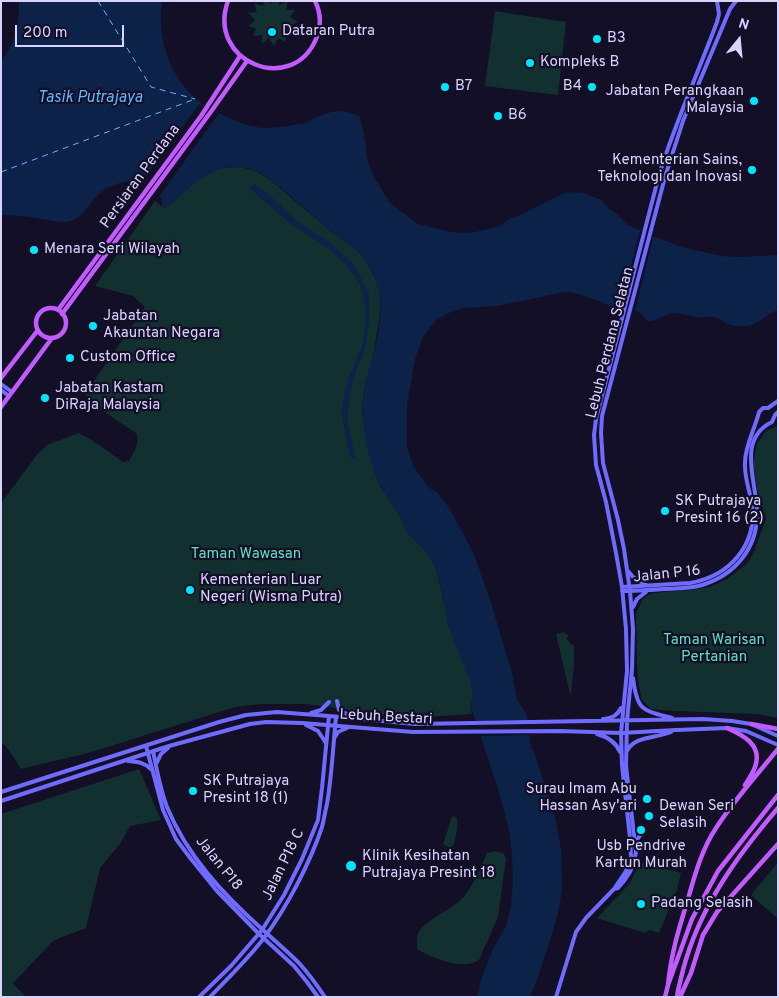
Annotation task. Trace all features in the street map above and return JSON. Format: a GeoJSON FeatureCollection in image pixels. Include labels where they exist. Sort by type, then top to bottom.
{"type":"FeatureCollection","features":[{"type":"Feature","properties":{"kind":"main road"},"geometry":{"type":"LineString","coordinates":[[228,1],[224,15],[225,30],[230,44],[247,61],[260,66],[277,68],[292,64],[303,57],[314,44],[319,28],[320,15],[316,1]]}},
{"type":"Feature","properties":{"kind":"main road","name":"Lebuh Perdana Selatan"},"geometry":{"type":"LineString","coordinates":[[632,834],[622,757],[621,733],[627,671],[626,629],[622,589],[610,523],[596,465],[594,435],[596,419],[665,155],[717,22],[719,14],[717,1]]}},
{"type":"Feature","properties":{"kind":"main road","name":"Lebuh Perdana Selatan"},"geometry":{"type":"LineString","coordinates":[[632,834],[633,825],[626,753],[632,669],[632,608],[618,520],[604,463],[601,433],[602,416],[657,204],[683,121],[730,9],[736,1]]}},
{"type":"Feature","properties":{"kind":"main road","name":"Persiaran Perdana"},"geometry":{"type":"LineString","coordinates":[[98,261],[211,102],[240,56]]}},
{"type":"Feature","properties":{"kind":"main road","name":"Persiaran Perdana"},"geometry":{"type":"LineString","coordinates":[[60,312],[216,106],[247,61]]}},
{"type":"Feature","properties":{"kind":"main road"},"geometry":{"type":"LineString","coordinates":[[50,309],[60,312],[65,318],[66,327],[61,335],[52,338],[44,336],[38,330],[37,321],[41,312],[50,309]]}},
{"type":"Feature","properties":{"kind":"main road"},"geometry":{"type":"LineString","coordinates":[[1,378],[38,330]]}},
{"type":"Feature","properties":{"kind":"main road"},"geometry":{"type":"LineString","coordinates":[[1,407],[52,338]]}},
{"type":"Feature","properties":{"kind":"main road"},"geometry":{"type":"LineString","coordinates":[[1,384],[11,394]]}},
{"type":"Feature","properties":{"kind":"main road"},"geometry":{"type":"LineString","coordinates":[[1,390],[11,394]]}},
{"type":"Feature","properties":{"kind":"main road"},"geometry":{"type":"LineString","coordinates":[[767,424],[760,421],[758,416],[760,410],[768,408],[778,401]]}},
{"type":"Feature","properties":{"kind":"main road","name":"Jalan P 16"},"geometry":{"type":"LineString","coordinates":[[622,589],[700,586],[722,576],[733,568],[746,554],[757,525],[757,510],[750,462],[751,450],[756,437],[767,424],[772,422],[776,413],[768,408]]}},
{"type":"Feature","properties":{"kind":"main road","name":"Jalan P 16"},"geometry":{"type":"LineString","coordinates":[[648,588],[690,584],[709,578],[729,566],[744,548],[750,530],[752,510],[745,470],[746,455],[758,416]]}},
{"type":"Feature","properties":{"kind":"main road"},"geometry":{"type":"LineString","coordinates":[[627,569],[633,577],[648,588],[636,599],[632,608]]}},
{"type":"Feature","properties":{"kind":"main road"},"geometry":{"type":"LineString","coordinates":[[632,669],[635,695],[642,708],[648,712],[678,720]]}},
{"type":"Feature","properties":{"kind":"main road"},"geometry":{"type":"LineString","coordinates":[[337,701],[339,710],[361,720]]}},
{"type":"Feature","properties":{"kind":"main road"},"geometry":{"type":"LineString","coordinates":[[306,714],[321,710],[329,702]]}},
{"type":"Feature","properties":{"kind":"main road"},"geometry":{"type":"LineString","coordinates":[[583,721],[610,718],[617,715],[623,705]]}},
{"type":"Feature","properties":{"kind":"main road","name":"Lebuh Bestari"},"geometry":{"type":"LineString","coordinates":[[1,792],[219,722],[246,715],[277,712],[445,725],[703,719],[751,724],[778,736]]}},
{"type":"Feature","properties":{"kind":"main road","name":"Jalan P18 C"},"geometry":{"type":"LineString","coordinates":[[199,997],[231,966],[260,932],[284,895],[302,859],[318,820],[328,716]]}},
{"type":"Feature","properties":{"kind":"main road","name":"Jalan P18 C"},"geometry":{"type":"LineString","coordinates":[[210,997],[236,971],[264,938],[294,890],[308,863],[322,826],[329,789],[336,717]]}},
{"type":"Feature","properties":{"kind":"main road","name":"Lebuh Bestari"},"geometry":{"type":"LineString","coordinates":[[1,801],[169,746],[250,724],[266,722],[413,732],[554,731],[627,733],[727,728],[746,731],[778,745]]}},
{"type":"Feature","properties":{"kind":"main road"},"geometry":{"type":"LineString","coordinates":[[302,723],[318,731],[326,743]]}},
{"type":"Feature","properties":{"kind":"main road"},"geometry":{"type":"LineString","coordinates":[[751,724],[778,729]]}},
{"type":"Feature","properties":{"kind":"main road"},"geometry":{"type":"LineString","coordinates":[[334,741],[338,732],[352,727]]}},
{"type":"Feature","properties":{"kind":"main road"},"geometry":{"type":"LineString","coordinates":[[727,728],[748,738],[756,750],[757,757],[754,769],[738,797]]}},
{"type":"Feature","properties":{"kind":"main road"},"geometry":{"type":"LineString","coordinates":[[626,753],[630,745],[635,741],[676,730]]}},
{"type":"Feature","properties":{"kind":"main road"},"geometry":{"type":"LineString","coordinates":[[590,732],[610,739],[619,749],[622,757]]}},
{"type":"Feature","properties":{"kind":"main road","name":"Jalan P18"},"geometry":{"type":"LineString","coordinates":[[148,745],[153,752],[161,790],[167,806],[191,851],[220,888],[264,938],[294,966],[318,997]]}},
{"type":"Feature","properties":{"kind":"main road","name":"Jalan P18"},"geometry":{"type":"LineString","coordinates":[[148,745],[148,754],[163,810],[176,839],[217,891],[260,932],[266,934],[299,963],[316,982],[325,997]]}},
{"type":"Feature","properties":{"kind":"main road"},"geometry":{"type":"LineString","coordinates":[[156,764],[161,754],[169,746]]}},
{"type":"Feature","properties":{"kind":"main road"},"geometry":{"type":"LineString","coordinates":[[668,984],[674,943],[706,845],[738,797],[778,749]]}},
{"type":"Feature","properties":{"kind":"main road"},"geometry":{"type":"LineString","coordinates":[[125,761],[141,762],[152,770]]}},
{"type":"Feature","properties":{"kind":"main road"},"geometry":{"type":"LineString","coordinates":[[665,997],[692,919],[718,871],[778,795]]}},
{"type":"Feature","properties":{"kind":"main road"},"geometry":{"type":"LineString","coordinates":[[678,997],[687,955],[701,919],[725,877],[757,832],[778,808]]}},
{"type":"Feature","properties":{"kind":"main road"},"geometry":{"type":"LineString","coordinates":[[633,825],[641,833],[635,843]]}},
{"type":"Feature","properties":{"kind":"main road"},"geometry":{"type":"LineString","coordinates":[[614,889],[618,888],[624,881],[636,857],[632,834]]}},
{"type":"Feature","properties":{"kind":"main road"},"geometry":{"type":"LineString","coordinates":[[556,997],[576,932],[586,918],[614,889],[626,871],[631,857],[632,834]]}},
{"type":"Feature","properties":{"kind":"main road"},"geometry":{"type":"LineString","coordinates":[[678,997],[691,973],[703,935],[717,912],[778,844]]}},
{"type":"Feature","properties":{"kind":"green space"},"geometry":{"type":"Polygon","coordinates":[[[264,1],[269,1],[271,4],[273,1],[278,1],[279,5],[288,1],[286,10],[295,10],[290,17],[298,22],[289,26],[294,34],[285,33],[286,42],[278,38],[274,46],[269,38],[262,44],[262,35],[253,36],[256,29],[248,26],[255,20],[248,13],[257,12],[254,3],[263,6],[264,1]]]}},
{"type":"Feature","properties":{"kind":"green space"},"geometry":{"type":"Polygon","coordinates":[[[495,11],[566,22],[558,95],[485,86],[495,11]]]}},
{"type":"Feature","properties":{"kind":"green space","name":"Taman Wawasan"},"geometry":{"type":"Polygon","coordinates":[[[240,167],[256,171],[269,179],[338,237],[354,248],[364,258],[377,283],[381,302],[379,321],[373,357],[363,397],[362,413],[381,488],[390,499],[406,530],[428,553],[436,568],[450,629],[471,682],[473,699],[470,704],[472,714],[412,718],[306,704],[261,704],[235,707],[92,752],[21,769],[6,746],[1,743],[1,503],[39,452],[49,444],[79,433],[123,462],[129,461],[137,444],[137,434],[99,408],[85,394],[145,307],[133,296],[95,286],[155,201],[164,208],[204,176],[222,168],[240,167]]]}},
{"type":"Feature","properties":{"kind":"green space","name":"Taman Warisan Pertanian"},"geometry":{"type":"Polygon","coordinates":[[[778,424],[778,718],[757,714],[651,709],[642,700],[637,666],[636,614],[642,600],[649,594],[710,587],[727,579],[749,561],[766,519],[757,488],[753,464],[757,444],[766,431],[778,424]]]}},
{"type":"Feature","properties":{"kind":"green space"},"geometry":{"type":"Polygon","coordinates":[[[564,632],[569,636],[566,638],[574,645],[571,694],[556,634],[564,632]]]}},
{"type":"Feature","properties":{"kind":"green space"},"geometry":{"type":"Polygon","coordinates":[[[139,769],[161,820],[130,826],[120,844],[100,868],[86,928],[54,940],[13,983],[26,997],[1,997],[1,814],[139,769]]]}},
{"type":"Feature","properties":{"kind":"green space"},"geometry":{"type":"Polygon","coordinates":[[[452,816],[457,818],[457,822],[452,849],[443,844],[452,816]]]}},
{"type":"Feature","properties":{"kind":"green space"},"geometry":{"type":"Polygon","coordinates":[[[495,851],[503,853],[506,859],[498,917],[479,960],[468,964],[455,964],[434,958],[417,949],[417,937],[420,930],[431,920],[461,900],[472,885],[487,853],[495,851]]]}},
{"type":"Feature","properties":{"kind":"green space","name":"Padang Selasih"},"geometry":{"type":"Polygon","coordinates":[[[640,862],[681,873],[677,890],[659,933],[650,930],[645,933],[597,918],[630,883],[640,862]]]}},
{"type":"Feature","properties":{"kind":"green space"},"geometry":{"type":"Polygon","coordinates":[[[778,862],[778,919],[751,895],[778,862]]]}},
{"type":"Feature","properties":{"kind":"water","name":"Tasik Putrajaya"},"geometry":{"type":"Polygon","coordinates":[[[19,1],[162,1],[161,26],[165,50],[175,73],[194,97],[225,116],[241,123],[258,127],[269,128],[303,124],[337,111],[348,112],[360,117],[366,153],[376,180],[390,203],[418,224],[450,232],[467,233],[485,230],[500,226],[509,219],[564,193],[578,192],[601,200],[628,225],[682,247],[721,256],[778,255],[778,310],[751,325],[734,326],[715,317],[699,317],[677,313],[647,321],[639,312],[636,311],[628,314],[589,297],[565,292],[497,306],[463,308],[446,314],[435,321],[423,337],[415,359],[407,405],[407,448],[414,467],[429,488],[436,491],[450,509],[474,554],[512,673],[517,700],[527,715],[531,748],[534,751],[556,821],[561,850],[562,890],[558,914],[530,997],[477,997],[481,979],[493,949],[506,926],[511,906],[513,881],[509,830],[499,792],[470,704],[473,699],[471,683],[449,628],[437,573],[427,552],[404,528],[401,519],[376,477],[370,460],[364,427],[363,405],[381,310],[378,290],[370,269],[358,252],[272,181],[256,171],[242,167],[215,171],[198,181],[164,209],[161,198],[134,180],[113,185],[104,190],[82,214],[71,221],[58,222],[23,216],[1,215],[1,62],[16,33],[19,1]]]}},
{"type":"Feature","properties":{"kind":"water"},"geometry":{"type":"Polygon","coordinates":[[[254,184],[266,192],[297,221],[327,240],[354,264],[369,294],[369,325],[365,348],[350,393],[347,418],[355,458],[350,458],[341,411],[348,379],[364,339],[366,311],[360,284],[346,264],[326,247],[291,224],[249,188],[254,184]]]}},
{"type":"Feature","properties":{"kind":"pier"},"geometry":{"type":"Polygon","coordinates":[[[201,102],[219,113],[159,197],[140,184],[201,102]]]}},
{"type":"Feature","properties":{"kind":"pier"},"geometry":{"type":"Polygon","coordinates":[[[641,227],[654,234],[634,315],[627,317],[619,313],[641,227]]]}},
{"type":"Feature","properties":{"kind":"pier"},"geometry":{"type":"Polygon","coordinates":[[[530,720],[532,735],[477,736],[472,721],[530,720]]]}},
{"type":"Feature","properties":{"kind":"ferry route"},"geometry":{"type":"LineString","coordinates":[[98,1],[151,87],[195,99]]}},
{"type":"Feature","properties":{"kind":"ferry route"},"geometry":{"type":"LineString","coordinates":[[1,172],[195,99]]}},
{"type":"Feature","properties":{"kind":"place","name":"Dataran Putra"},"geometry":{"type":"Point","coordinates":[272,32]}},
{"type":"Feature","properties":{"kind":"place","name":"B3"},"geometry":{"type":"Point","coordinates":[597,39]}},
{"type":"Feature","properties":{"kind":"place","name":"Kompleks B"},"geometry":{"type":"Point","coordinates":[530,63]}},
{"type":"Feature","properties":{"kind":"place","name":"B7"},"geometry":{"type":"Point","coordinates":[445,87]}},
{"type":"Feature","properties":{"kind":"place","name":"B4"},"geometry":{"type":"Point","coordinates":[592,87]}},
{"type":"Feature","properties":{"kind":"place","name":"Jabatan Perangkaan Malaysia"},"geometry":{"type":"Point","coordinates":[754,101]}},
{"type":"Feature","properties":{"kind":"place","name":"B6"},"geometry":{"type":"Point","coordinates":[498,116]}},
{"type":"Feature","properties":{"kind":"place","name":"Kementerian Sains, Teknologi dan Inovasi"},"geometry":{"type":"Point","coordinates":[752,170]}},
{"type":"Feature","properties":{"kind":"place","name":"Menara Seri Wilayah"},"geometry":{"type":"Point","coordinates":[34,250]}},
{"type":"Feature","properties":{"kind":"place","name":"Jabatan Akauntan Negara"},"geometry":{"type":"Point","coordinates":[93,326]}},
{"type":"Feature","properties":{"kind":"place","name":"Custom Office"},"geometry":{"type":"Point","coordinates":[70,358]}},
{"type":"Feature","properties":{"kind":"place","name":"Jabatan Kastam DiRaja Malaysia"},"geometry":{"type":"Point","coordinates":[45,398]}},
{"type":"Feature","properties":{"kind":"place","name":"SK Putrajaya Presint 16 (2)"},"geometry":{"type":"Point","coordinates":[665,511]}},
{"type":"Feature","properties":{"kind":"place","name":"Kementerian Luar Negeri (Wisma Putra)"},"geometry":{"type":"Point","coordinates":[190,590]}},
{"type":"Feature","properties":{"kind":"place","name":"SK Putrajaya Presint 18 (1)"},"geometry":{"type":"Point","coordinates":[193,791]}},
{"type":"Feature","properties":{"kind":"place","name":"Surau Imam Abu Hassan Asy'ari"},"geometry":{"type":"Point","coordinates":[647,799]}},
{"type":"Feature","properties":{"kind":"place","name":"Dewan Seri Selasih"},"geometry":{"type":"Point","coordinates":[649,816]}},
{"type":"Feature","properties":{"kind":"place","name":"Usb Pendrive Kartun Murah"},"geometry":{"type":"Point","coordinates":[641,830]}},
{"type":"Feature","properties":{"kind":"place","name":"Klinik Kesihatan Putrajaya Presint 18"},"geometry":{"type":"Point","coordinates":[351,866]}},
{"type":"Feature","properties":{"kind":"place","name":"Padang Selasih"},"geometry":{"type":"Point","coordinates":[641,904]}}]}
